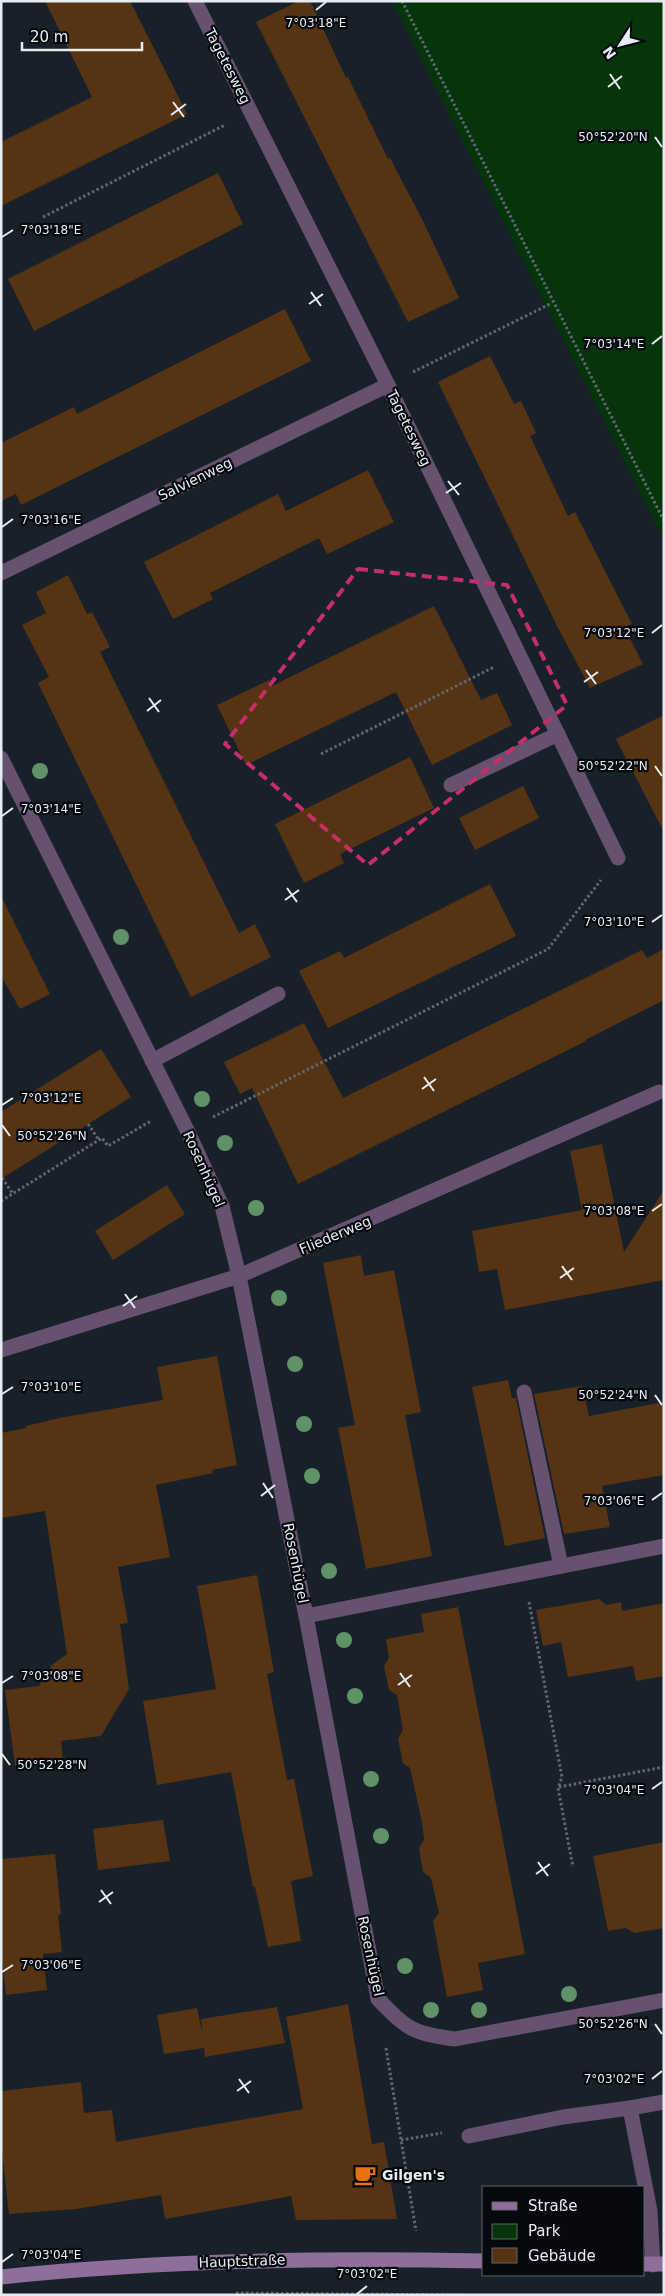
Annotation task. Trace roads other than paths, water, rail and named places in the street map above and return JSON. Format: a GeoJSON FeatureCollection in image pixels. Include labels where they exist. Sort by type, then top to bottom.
{"type":"FeatureCollection","features":[{"type":"Feature","properties":{"kind":"main road","name":"Hauptstraße"},"geometry":{"type":"LineString","coordinates":[[1,2277],[96,2267],[298,2259],[482,2261]]}},
{"type":"Feature","properties":{"kind":"street","name":"Tagetesweg"},"geometry":{"type":"LineString","coordinates":[[195,1],[388,385],[618,858]]}},
{"type":"Feature","properties":{"kind":"street","name":"Salvienweg"},"geometry":{"type":"LineString","coordinates":[[1,573],[388,385]]}},
{"type":"Feature","properties":{"kind":"street"},"geometry":{"type":"LineString","coordinates":[[451,785],[558,734]]}},
{"type":"Feature","properties":{"kind":"street","name":"Rosenhügel"},"geometry":{"type":"LineString","coordinates":[[1,758],[187,1130],[222,1206],[239,1276],[306,1616],[378,1999],[404,2026],[430,2036],[455,2039],[664,2000]]}},
{"type":"Feature","properties":{"kind":"street"},"geometry":{"type":"LineString","coordinates":[[152,1061],[278,994]]}},
{"type":"Feature","properties":{"kind":"street","name":"Fliederweg"},"geometry":{"type":"LineString","coordinates":[[1,1350],[239,1276],[658,1092]]}},
{"type":"Feature","properties":{"kind":"street"},"geometry":{"type":"LineString","coordinates":[[524,1392],[561,1566]]}},
{"type":"Feature","properties":{"kind":"street","name":"Rosenhügel"},"geometry":{"type":"LineString","coordinates":[[306,1616],[664,1546]]}},
{"type":"Feature","properties":{"kind":"street"},"geometry":{"type":"LineString","coordinates":[[469,2136],[563,2117],[664,2102]]}},
{"type":"Feature","properties":{"kind":"street"},"geometry":{"type":"LineString","coordinates":[[630,2108],[650,2211],[654,2264]]}},
{"type":"Feature","properties":{"kind":"place","name":"Gilgen's"},"geometry":{"type":"Point","coordinates":[365,2175]}}]}
